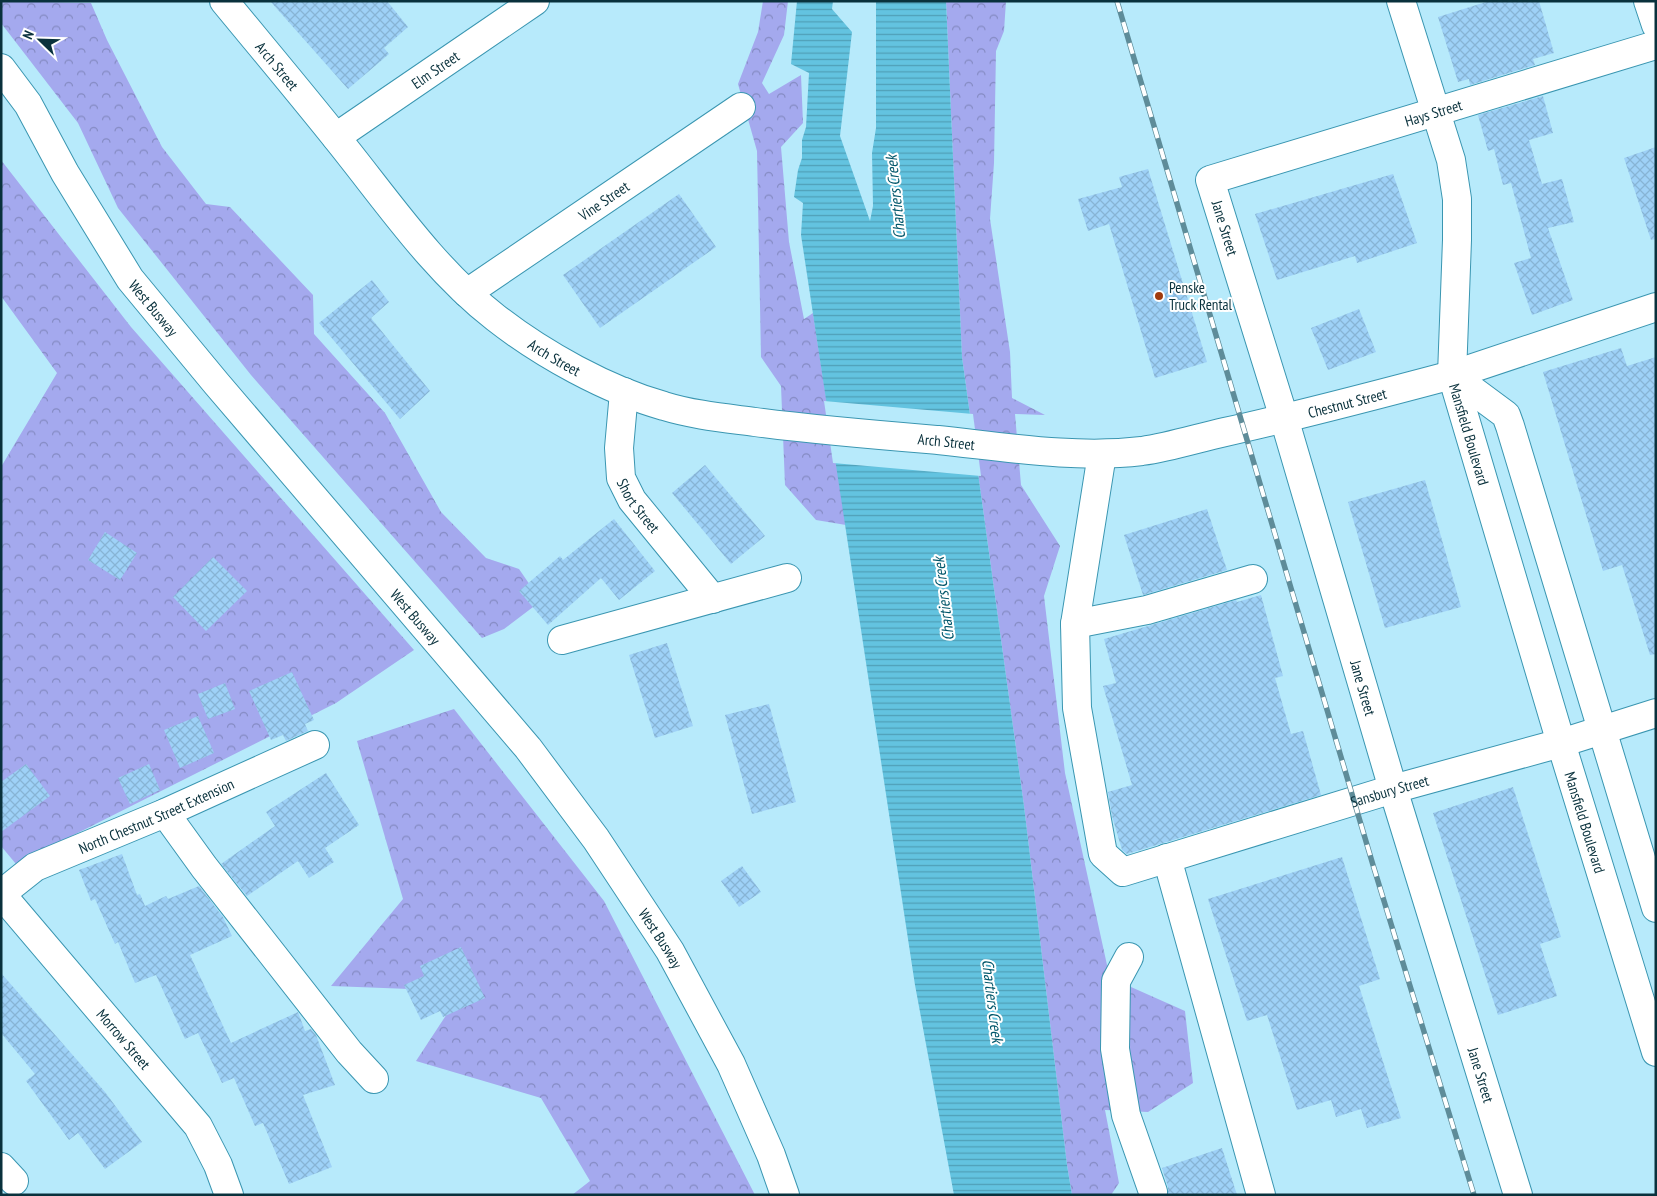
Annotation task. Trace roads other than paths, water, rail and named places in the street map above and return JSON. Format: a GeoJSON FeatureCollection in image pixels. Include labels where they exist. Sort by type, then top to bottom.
{"type":"FeatureCollection","features":[{"type":"Feature","properties":{"kind":"street","name":"Arch Street"},"geometry":{"type":"LineString","coordinates":[[224,1],[336,137],[410,232],[440,265],[467,293],[496,318],[573,367],[624,392],[665,407],[714,417],[1030,449]]}},
{"type":"Feature","properties":{"kind":"street","name":"Elm Street"},"geometry":{"type":"LineString","coordinates":[[336,137],[534,1]]}},
{"type":"Feature","properties":{"kind":"street"},"geometry":{"type":"LineString","coordinates":[[1401,1],[1451,160],[1457,200],[1452,374]]}},
{"type":"Feature","properties":{"kind":"street","name":"Hays Street"},"geometry":{"type":"LineString","coordinates":[[1210,180],[1656,45]]}},
{"type":"Feature","properties":{"kind":"street","name":"West Busway"},"geometry":{"type":"LineString","coordinates":[[1,68],[28,104],[65,173],[130,279],[216,383],[528,748],[596,838],[670,951],[731,1064],[771,1155],[785,1195]]}},
{"type":"Feature","properties":{"kind":"street","name":"Vine Street"},"geometry":{"type":"LineString","coordinates":[[467,293],[741,107]]}},
{"type":"Feature","properties":{"kind":"street","name":"Jane Street"},"geometry":{"type":"LineString","coordinates":[[1210,180],[1284,418],[1393,790],[1518,1195]]}},
{"type":"Feature","properties":{"kind":"street","name":"Chestnut Street"},"geometry":{"type":"LineString","coordinates":[[1030,449],[1102,454],[1146,450],[1284,418],[1452,374],[1656,307]]}},
{"type":"Feature","properties":{"kind":"street","name":"Mansfield Boulevard"},"geometry":{"type":"LineString","coordinates":[[1452,374],[1506,415],[1656,908]]}},
{"type":"Feature","properties":{"kind":"street","name":"Mansfield Boulevard"},"geometry":{"type":"LineString","coordinates":[[1452,374],[1561,743],[1656,1052]]}},
{"type":"Feature","properties":{"kind":"street","name":"Short Street"},"geometry":{"type":"LineString","coordinates":[[624,392],[619,448],[621,478],[632,500],[713,599]]}},
{"type":"Feature","properties":{"kind":"street"},"geometry":{"type":"LineString","coordinates":[[1102,454],[1075,624],[1147,610],[1253,579]]}},
{"type":"Feature","properties":{"kind":"street"},"geometry":{"type":"LineString","coordinates":[[562,640],[787,578]]}},
{"type":"Feature","properties":{"kind":"street","name":"Sansbury Street"},"geometry":{"type":"LineString","coordinates":[[1075,624],[1077,708],[1103,854],[1123,872],[1393,790],[1561,743],[1656,713]]}},
{"type":"Feature","properties":{"kind":"street","name":"North Chestnut Street Extension"},"geometry":{"type":"LineString","coordinates":[[1,894],[35,867],[165,814],[315,745]]}},
{"type":"Feature","properties":{"kind":"street"},"geometry":{"type":"LineString","coordinates":[[165,814],[204,867],[349,1052],[374,1079]]}},
{"type":"Feature","properties":{"kind":"street"},"geometry":{"type":"LineString","coordinates":[[1167,858],[1261,1195]]}},
{"type":"Feature","properties":{"kind":"street","name":"Morrow Street"},"geometry":{"type":"LineString","coordinates":[[1,894],[198,1126],[218,1166],[229,1195]]}},
{"type":"Feature","properties":{"kind":"street"},"geometry":{"type":"LineString","coordinates":[[1129,957],[1116,981],[1115,1050],[1126,1115],[1153,1192]]}},
{"type":"Feature","properties":{"kind":"water","name":"Chartiers Creek"},"geometry":{"type":"Polygon","coordinates":[[[797,1],[833,1],[832,9],[852,32],[840,136],[870,221],[873,206],[872,153],[876,128],[876,1],[946,1],[962,357],[1024,806],[1072,1195],[954,1195],[915,985],[801,235],[803,203],[794,197],[798,170],[802,158],[802,140],[806,127],[809,73],[791,64],[797,1]]]}},
{"type":"Feature","properties":{"kind":"railway"},"geometry":{"type":"LineString","coordinates":[[1117,1],[1373,865],[1474,1195]]}},
{"type":"Feature","properties":{"kind":"place","name":"Penske Truck Rental"},"geometry":{"type":"Point","coordinates":[1159,296]}}]}
